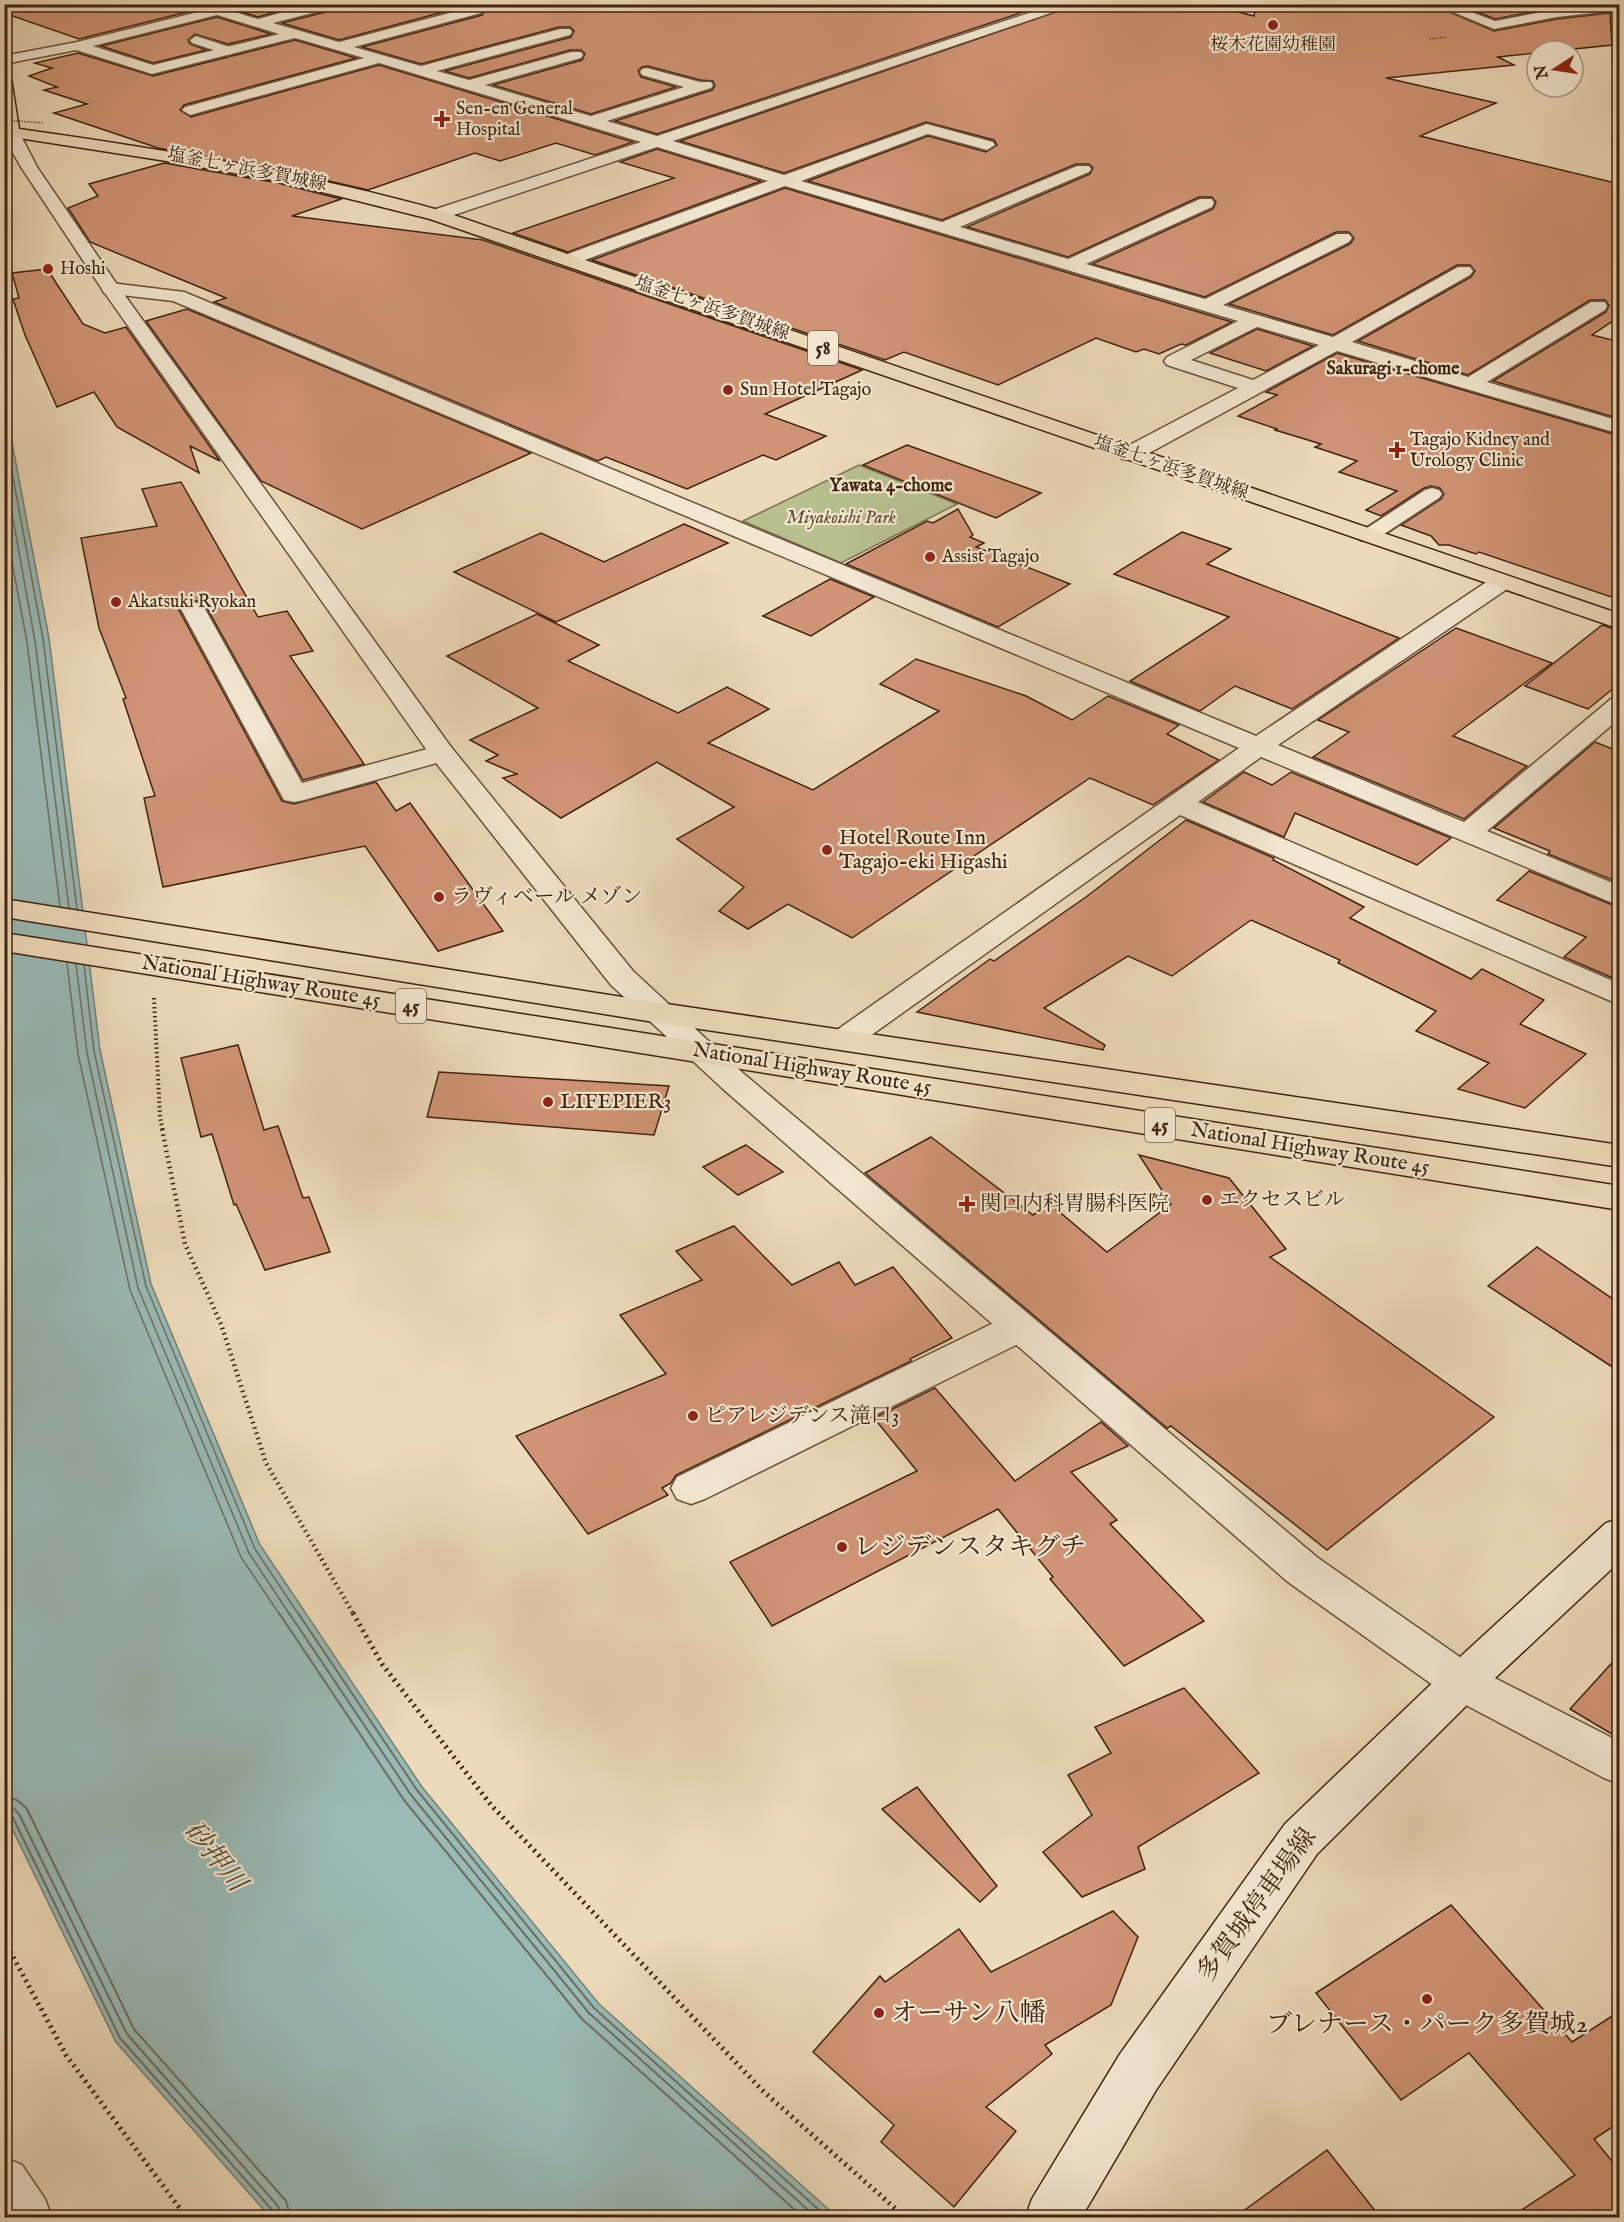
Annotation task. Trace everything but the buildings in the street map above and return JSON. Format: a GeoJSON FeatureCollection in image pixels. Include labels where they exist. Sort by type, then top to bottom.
{"type":"FeatureCollection","features":[{"type":"Feature","properties":{"kind":"main road"},"geometry":{"type":"LineString","coordinates":[[4,78],[7,128]]}},
{"type":"Feature","properties":{"kind":"main road","name":"塩釜七ヶ浜多賀城線"},"geometry":{"type":"LineString","coordinates":[[7,128],[277,174],[356,191],[435,215],[1620,622]]}},
{"type":"Feature","properties":{"kind":"main road","name":"National Highway Route 45"},"geometry":{"type":"LineString","coordinates":[[4,908],[660,1013],[1620,1156]]}},
{"type":"Feature","properties":{"kind":"main road","name":"National Highway Route 45"},"geometry":{"type":"LineString","coordinates":[[4,942],[1620,1198]]}},
{"type":"Feature","properties":{"kind":"street"},"geometry":{"type":"LineString","coordinates":[[193,4],[1620,428]]}},
{"type":"Feature","properties":{"kind":"street"},"geometry":{"type":"LineString","coordinates":[[4,60],[77,46],[244,4]]}},
{"type":"Feature","properties":{"kind":"street"},"geometry":{"type":"LineString","coordinates":[[258,23],[331,4]]}},
{"type":"Feature","properties":{"kind":"street"},"geometry":{"type":"LineString","coordinates":[[435,215],[1071,4]]}},
{"type":"Feature","properties":{"kind":"street"},"geometry":{"type":"LineString","coordinates":[[337,47],[476,10]]}},
{"type":"Feature","properties":{"kind":"street"},"geometry":{"type":"LineString","coordinates":[[420,71],[565,32]]}},
{"type":"Feature","properties":{"kind":"street"},"geometry":{"type":"LineString","coordinates":[[77,46],[152,70],[294,34]]}},
{"type":"Feature","properties":{"kind":"street"},"geometry":{"type":"LineString","coordinates":[[468,85],[576,55]]}},
{"type":"Feature","properties":{"kind":"street"},"geometry":{"type":"LineString","coordinates":[[190,110],[378,60]]}},
{"type":"Feature","properties":{"kind":"street"},"geometry":{"type":"LineString","coordinates":[[592,121],[703,86],[647,72]]}},
{"type":"Feature","properties":{"kind":"street"},"geometry":{"type":"LineString","coordinates":[[7,128],[29,167],[111,289],[442,753],[622,978],[700,1051],[1303,1570],[1462,1682],[1620,1764]]}},
{"type":"Feature","properties":{"kind":"street"},"geometry":{"type":"LineString","coordinates":[[568,260],[927,129],[987,145]]}},
{"type":"Feature","properties":{"kind":"street"},"geometry":{"type":"LineString","coordinates":[[943,228],[1083,169]]}},
{"type":"Feature","properties":{"kind":"street"},"geometry":{"type":"LineString","coordinates":[[1070,265],[1206,203]]}},
{"type":"Feature","properties":{"kind":"street"},"geometry":{"type":"LineString","coordinates":[[1208,305],[1343,238]]}},
{"type":"Feature","properties":{"kind":"street"},"geometry":{"type":"LineString","coordinates":[[1130,454],[1335,344],[1464,271]]}},
{"type":"Feature","properties":{"kind":"street"},"geometry":{"type":"LineString","coordinates":[[111,289],[177,296],[1620,897]]}},
{"type":"Feature","properties":{"kind":"street"},"geometry":{"type":"LineString","coordinates":[[1470,384],[1598,306]]}},
{"type":"Feature","properties":{"kind":"street"},"geometry":{"type":"LineString","coordinates":[[1255,320],[1174,361],[1256,387]]}},
{"type":"Feature","properties":{"kind":"street"},"geometry":{"type":"LineString","coordinates":[[844,1039],[1258,747],[1502,582]]}},
{"type":"Feature","properties":{"kind":"street"},"geometry":{"type":"LineString","coordinates":[[193,609],[294,794],[442,753]]}},
{"type":"Feature","properties":{"kind":"street"},"geometry":{"type":"LineString","coordinates":[[1467,834],[1620,704]]}},
{"type":"Feature","properties":{"kind":"street"},"geometry":{"type":"LineString","coordinates":[[1179,804],[1620,996]]}},
{"type":"Feature","properties":{"kind":"street"},"geometry":{"type":"LineString","coordinates":[[691,1488],[1019,1327]]}},
{"type":"Feature","properties":{"kind":"street","name":"多賀城停車場線"},"geometry":{"type":"LineString","coordinates":[[1051,2217],[1138,2072],[1301,1839],[1462,1682],[1620,1535]]}},
{"type":"Feature","properties":{"kind":"street"},"geometry":{"type":"LineString","coordinates":[[4,2183],[26,2217]]}},
{"type":"Feature","properties":{"kind":"lane"},"geometry":{"type":"LineString","coordinates":[[1438,4],[1494,25],[1557,13],[1620,6]]}},
{"type":"Feature","properties":{"kind":"lane"},"geometry":{"type":"LineString","coordinates":[[196,40],[229,51]]}},
{"type":"Feature","properties":{"kind":"lane"},"geometry":{"type":"LineString","coordinates":[[1368,536],[1432,494]]}},
{"type":"Feature","properties":{"kind":"path"},"geometry":{"type":"LineString","coordinates":[[7,128],[44,123]]}},
{"type":"Feature","properties":{"kind":"path"},"geometry":{"type":"LineString","coordinates":[[153,991],[160,1117],[185,1244],[221,1324],[266,1463],[381,1664],[499,1813],[765,2092],[906,2217]]}},
{"type":"Feature","properties":{"kind":"path"},"geometry":{"type":"LineString","coordinates":[[4,1940],[66,2055],[187,2217]]}},
{"type":"Feature","properties":{"kind":"green space","name":"Miyakoishi Park"},"geometry":{"type":"Polygon","coordinates":[[[859,465],[957,504],[841,563],[743,521],[859,465]]]}},
{"type":"Feature","properties":{"kind":"water","name":"砂押川"},"geometry":{"type":"Polygon","coordinates":[[[4,400],[49,638],[100,1050],[151,1284],[260,1545],[422,1787],[599,2004],[837,2217],[270,2217],[116,2042],[5,1814],[4,400]]]}},
{"type":"Feature","properties":{"kind":"place","name":"桜木花園幼稚園"},"geometry":{"type":"Point","coordinates":[1273,25]}},
{"type":"Feature","properties":{"kind":"place","name":"Sen-en General Hospital"},"geometry":{"type":"Point","coordinates":[442,119]}},
{"type":"Feature","properties":{"kind":"place","name":"Hoshi"},"geometry":{"type":"Point","coordinates":[48,269]}},
{"type":"Feature","properties":{"kind":"place","name":"Sun Hotel Tagajo"},"geometry":{"type":"Point","coordinates":[728,390]}},
{"type":"Feature","properties":{"kind":"place","name":"Tagajo Kidney and Urology Clinic"},"geometry":{"type":"Point","coordinates":[1397,450]}},
{"type":"Feature","properties":{"kind":"place","name":"Assist Tagajo"},"geometry":{"type":"Point","coordinates":[930,557]}},
{"type":"Feature","properties":{"kind":"place","name":"Akatsuki Ryokan"},"geometry":{"type":"Point","coordinates":[116,602]}},
{"type":"Feature","properties":{"kind":"place","name":"Hotel Route Inn Tagajo-eki Higashi"},"geometry":{"type":"Point","coordinates":[827,850]}},
{"type":"Feature","properties":{"kind":"place","name":"ラヴィベール メゾン"},"geometry":{"type":"Point","coordinates":[439,897]}},
{"type":"Feature","properties":{"kind":"place","name":"LIFEPIER3"},"geometry":{"type":"Point","coordinates":[548,1102]}},
{"type":"Feature","properties":{"kind":"place","name":"エクセスビル"},"geometry":{"type":"Point","coordinates":[1207,1200]}},
{"type":"Feature","properties":{"kind":"place","name":"関口内科胃腸科医院"},"geometry":{"type":"Point","coordinates":[967,1204]}},
{"type":"Feature","properties":{"kind":"place","name":"ピアレジデンス滝口3"},"geometry":{"type":"Point","coordinates":[693,1416]}},
{"type":"Feature","properties":{"kind":"place","name":"レジデンスタキグチ"},"geometry":{"type":"Point","coordinates":[842,1547]}},
{"type":"Feature","properties":{"kind":"place","name":"ブレナース・パーク多賀城2"},"geometry":{"type":"Point","coordinates":[1427,1999]}},
{"type":"Feature","properties":{"kind":"place","name":"オーサン八幡"},"geometry":{"type":"Point","coordinates":[879,2013]}},
{"type":"Feature","properties":{"kind":"district","name":"Sakuragi 1-chome"},"geometry":{"type":"Point","coordinates":[1393,369]}},
{"type":"Feature","properties":{"kind":"district","name":"Yawata 4-chome"},"geometry":{"type":"Point","coordinates":[891,486]}}]}
